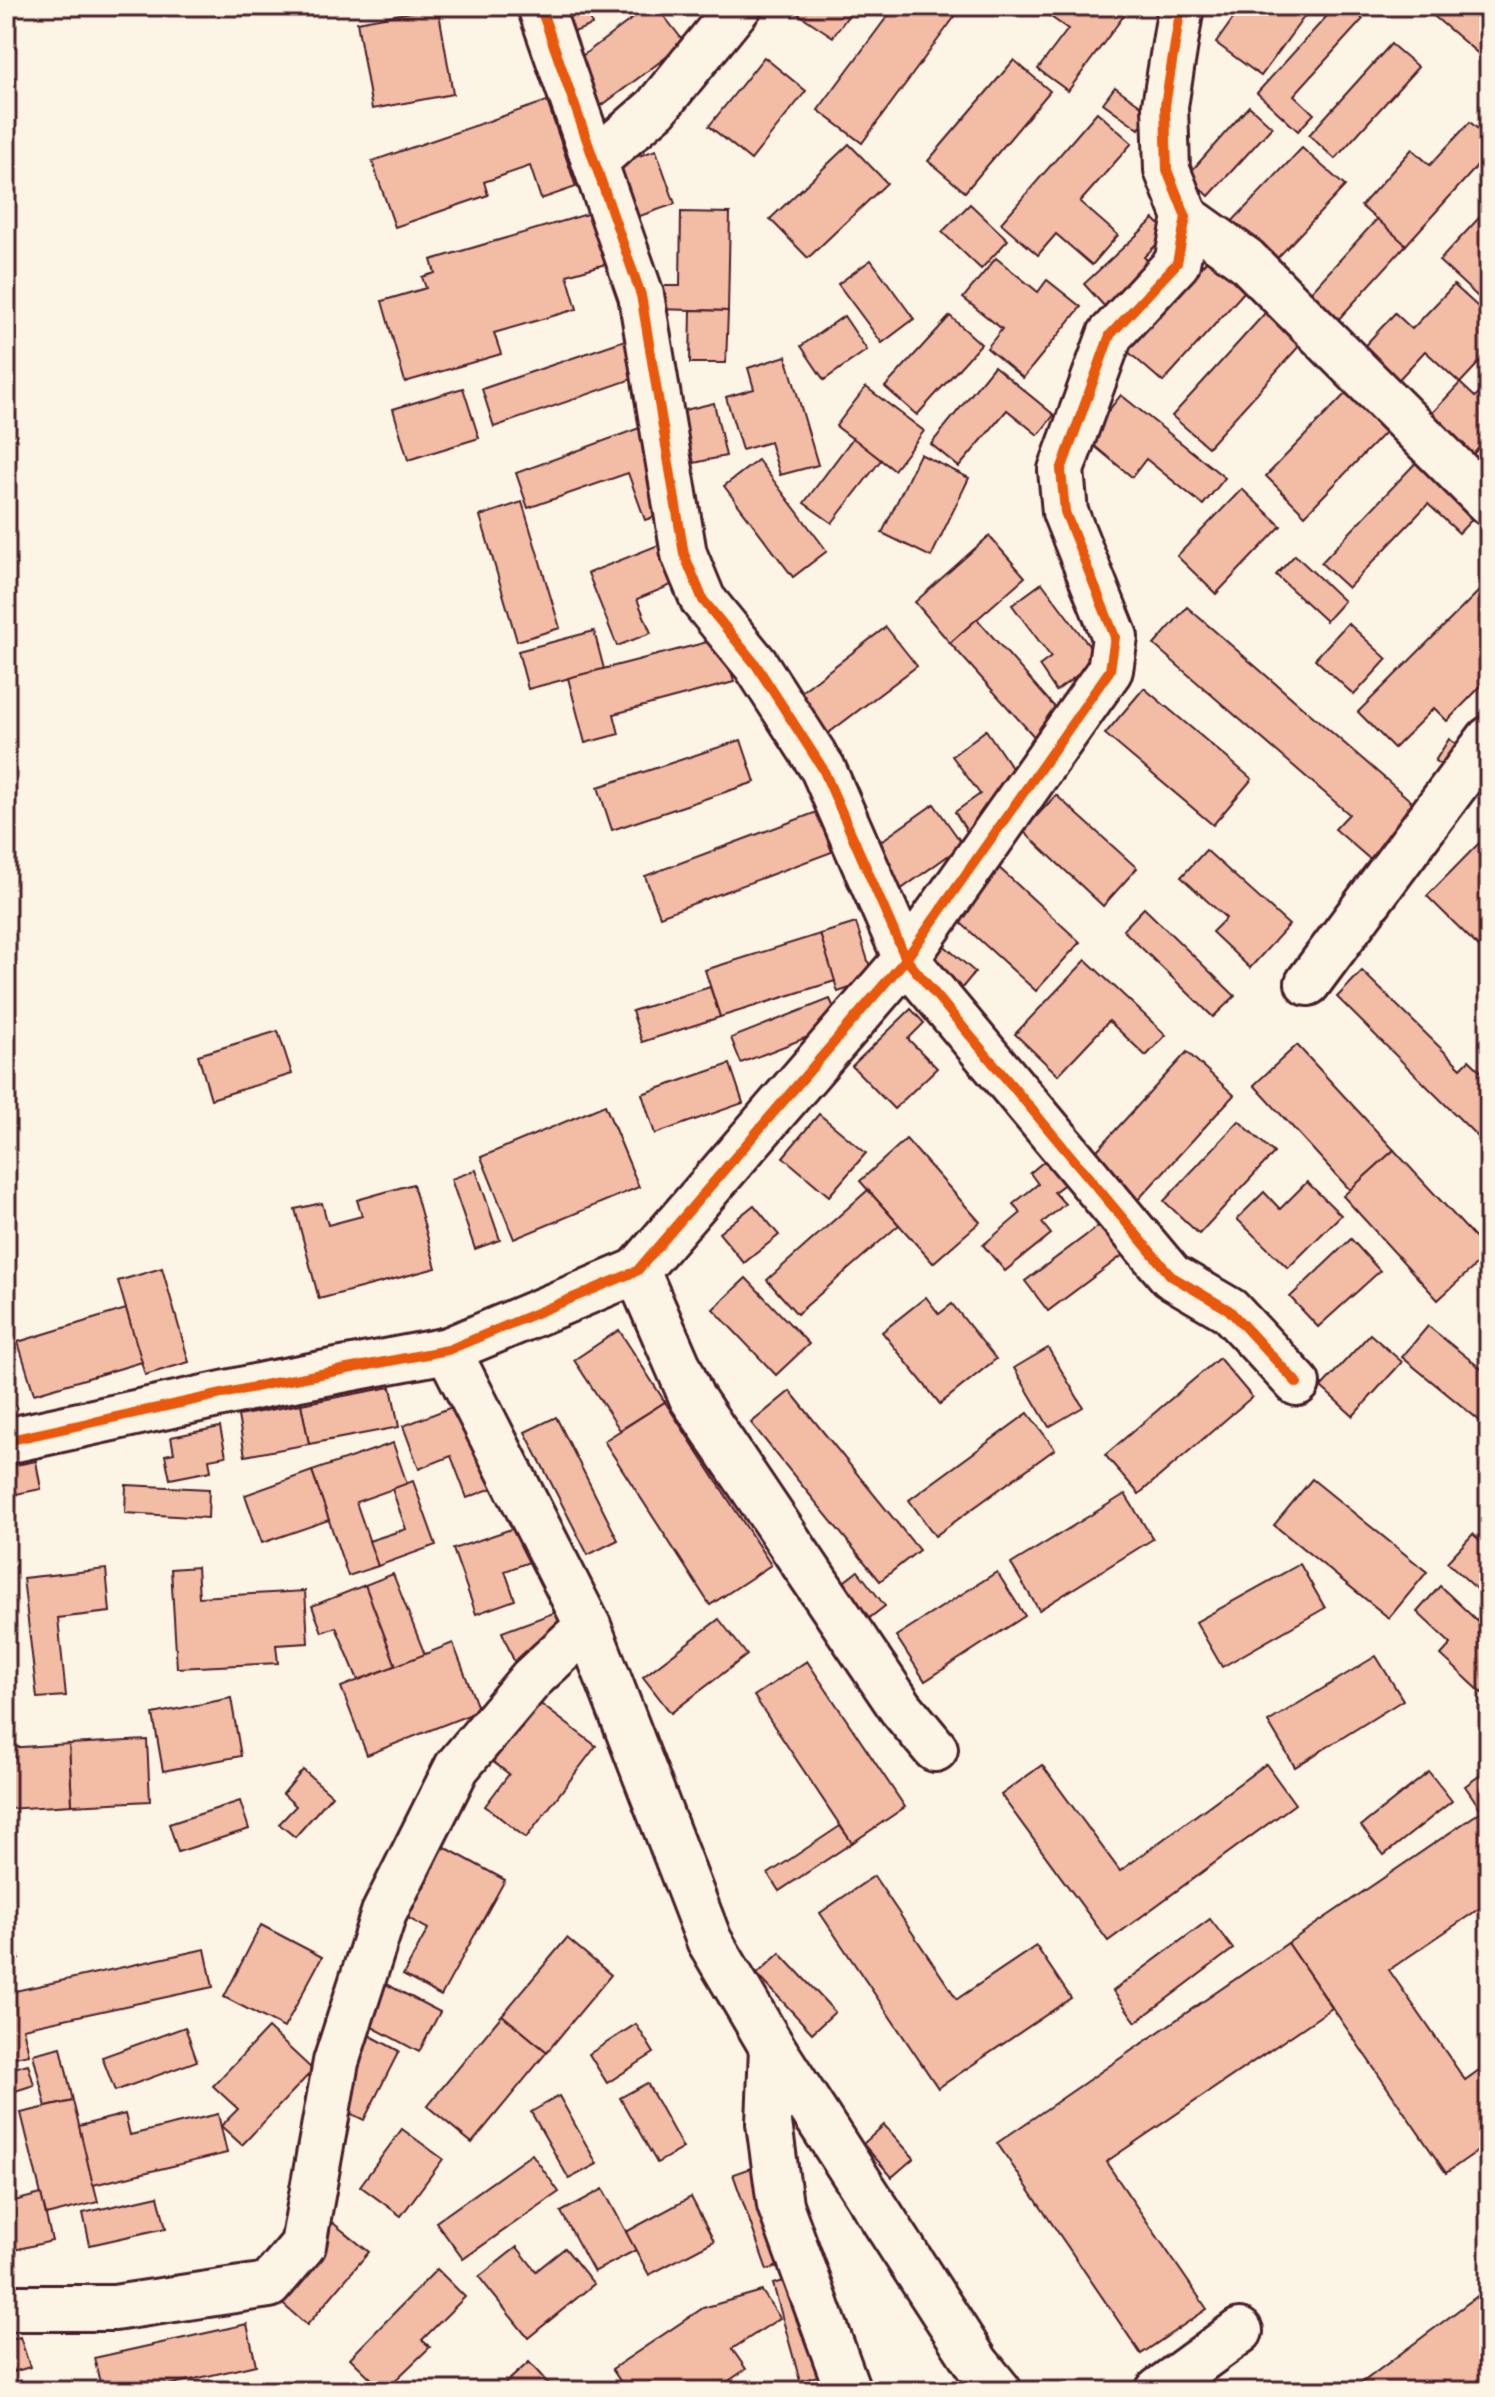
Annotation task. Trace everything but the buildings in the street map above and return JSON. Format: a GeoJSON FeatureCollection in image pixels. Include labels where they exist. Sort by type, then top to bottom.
{"type":"FeatureCollection","features":[{"type":"Feature","properties":{"kind":"street"},"geometry":{"type":"LineString","coordinates":[[540,6],[641,295],[684,554],[703,600],[756,665],[823,769],[906,959],[1171,1276],[1229,1310],[1297,1383]]}},
{"type":"Feature","properties":{"kind":"street"},"geometry":{"type":"LineString","coordinates":[[595,161],[656,108],[739,6]]}},
{"type":"Feature","properties":{"kind":"street"},"geometry":{"type":"LineString","coordinates":[[1181,6],[1165,106],[1167,170],[1186,217],[1246,260],[1489,503]]}},
{"type":"Feature","properties":{"kind":"street"},"geometry":{"type":"LineString","coordinates":[[6,1441],[273,1383],[448,1350],[637,1271],[906,959],[1110,670],[1115,637],[1065,512],[1061,470],[1110,335],[1177,263],[1186,217]]}},
{"type":"Feature","properties":{"kind":"street"},"geometry":{"type":"LineString","coordinates":[[1308,983],[1489,739]]}},
{"type":"Feature","properties":{"kind":"street"},"geometry":{"type":"LineString","coordinates":[[637,1271],[692,1398],[901,1708],[935,1749]]}},
{"type":"Feature","properties":{"kind":"street"},"geometry":{"type":"LineString","coordinates":[[448,1350],[588,1626],[709,1940],[772,2047],[988,2377],[1012,2391]]}},
{"type":"Feature","properties":{"kind":"street"},"geometry":{"type":"LineString","coordinates":[[6,2308],[114,2308],[269,2285],[303,2245],[336,2062],[384,1913],[457,1767],[532,1678],[588,1626]]}},
{"type":"Feature","properties":{"kind":"street"},"geometry":{"type":"LineString","coordinates":[[772,2047],[769,2123],[780,2205],[848,2391]]}},
{"type":"Feature","properties":{"kind":"street"},"geometry":{"type":"LineString","coordinates":[[1158,2391],[1240,2331]]}},
{"type":"Feature","properties":{"kind":"cycle path"},"geometry":{"type":"LineString","coordinates":[[540,6],[641,295],[684,554],[703,600],[756,665],[823,769],[906,959],[1171,1276],[1229,1310],[1297,1383]]}},
{"type":"Feature","properties":{"kind":"cycle path"},"geometry":{"type":"LineString","coordinates":[[6,1441],[273,1383],[448,1350],[637,1271],[906,959],[1110,670],[1115,637],[1065,512],[1061,470],[1110,335],[1177,263],[1186,217],[1167,170],[1165,106],[1181,6]]}}]}
